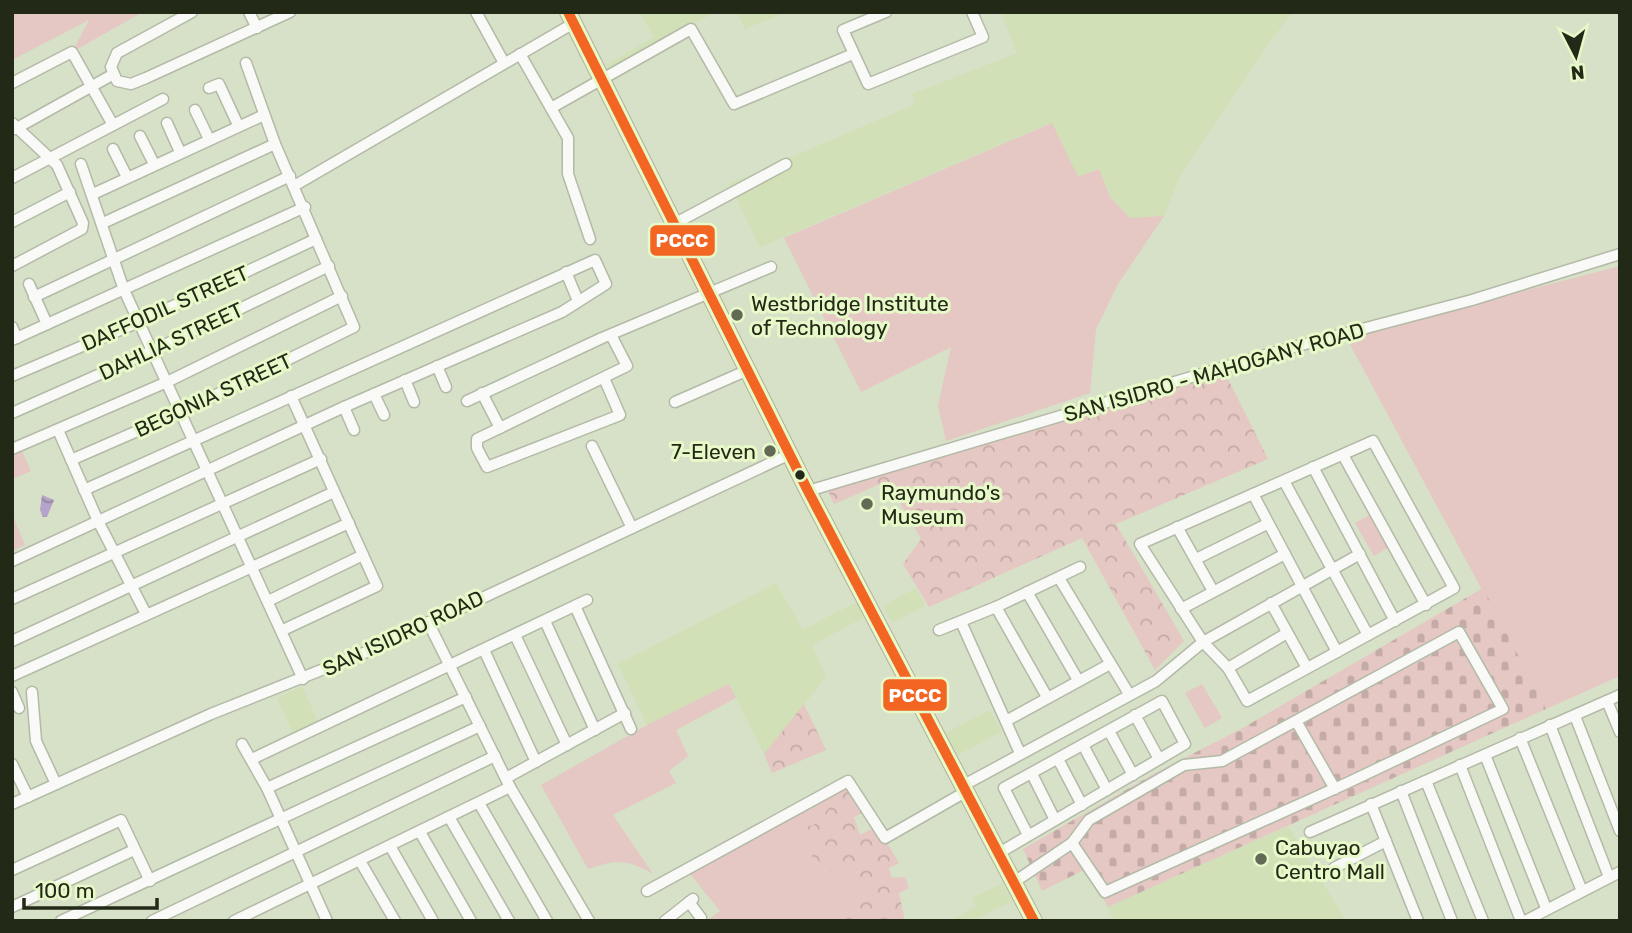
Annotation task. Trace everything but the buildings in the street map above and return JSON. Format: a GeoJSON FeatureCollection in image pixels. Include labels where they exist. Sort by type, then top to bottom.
{"type":"FeatureCollection","features":[{"type":"Feature","properties":{"kind":"highway"},"geometry":{"type":"LineString","coordinates":[[571,18],[808,491],[1034,921]]}},
{"type":"Feature","properties":{"kind":"street"},"geometry":{"type":"LineString","coordinates":[[192,12],[117,53],[111,61],[112,75],[121,84],[131,84],[290,12]]}},
{"type":"Feature","properties":{"kind":"street"},"geometry":{"type":"LineString","coordinates":[[249,12],[257,28]]}},
{"type":"Feature","properties":{"kind":"street"},"geometry":{"type":"LineString","coordinates":[[477,12],[503,61]]}},
{"type":"Feature","properties":{"kind":"street"},"geometry":{"type":"LineString","coordinates":[[886,12],[843,30],[868,84],[983,37],[972,12]]}},
{"type":"Feature","properties":{"kind":"street"},"geometry":{"type":"LineString","coordinates":[[34,297],[114,257],[292,181],[503,61],[520,54],[571,18]]}},
{"type":"Feature","properties":{"kind":"street"},"geometry":{"type":"LineString","coordinates":[[551,108],[691,29],[734,104],[853,54]]}},
{"type":"Feature","properties":{"kind":"street"},"geometry":{"type":"LineString","coordinates":[[12,83],[72,52],[113,125]]}},
{"type":"Feature","properties":{"kind":"street"},"geometry":{"type":"LineString","coordinates":[[520,54],[568,138],[568,174],[590,239]]}},
{"type":"Feature","properties":{"kind":"street"},"geometry":{"type":"LineString","coordinates":[[12,449],[167,382],[342,296],[275,144],[246,63]]}},
{"type":"Feature","properties":{"kind":"street"},"geometry":{"type":"LineString","coordinates":[[12,266],[82,229],[83,223],[70,192],[50,157],[14,127],[112,75]]}},
{"type":"Feature","properties":{"kind":"street"},"geometry":{"type":"LineString","coordinates":[[209,89],[219,84],[238,125]]}},
{"type":"Feature","properties":{"kind":"street"},"geometry":{"type":"LineString","coordinates":[[12,178],[163,99]]}},
{"type":"Feature","properties":{"kind":"street"},"geometry":{"type":"LineString","coordinates":[[195,110],[209,139]]}},
{"type":"Feature","properties":{"kind":"street"},"geometry":{"type":"LineString","coordinates":[[93,194],[264,115]]}},
{"type":"Feature","properties":{"kind":"street"},"geometry":{"type":"LineString","coordinates":[[167,124],[180,152]]}},
{"type":"Feature","properties":{"kind":"street"},"geometry":{"type":"LineString","coordinates":[[140,136],[153,164]]}},
{"type":"Feature","properties":{"kind":"street"},"geometry":{"type":"LineString","coordinates":[[103,223],[275,144]]}},
{"type":"Feature","properties":{"kind":"street"},"geometry":{"type":"LineString","coordinates":[[113,149],[127,177]]}},
{"type":"Feature","properties":{"kind":"street"},"geometry":{"type":"LineString","coordinates":[[81,164],[124,290],[221,504],[283,630],[303,679]]}},
{"type":"Feature","properties":{"kind":"street"},"geometry":{"type":"LineString","coordinates":[[674,224],[786,164]]}},
{"type":"Feature","properties":{"kind":"street"},"geometry":{"type":"LineString","coordinates":[[12,222],[70,192]]}},
{"type":"Feature","properties":{"kind":"street"},"geometry":{"type":"LineString","coordinates":[[12,327],[15,339],[305,207]]}},
{"type":"Feature","properties":{"kind":"street","name":"DAFFODIL STREET"},"geometry":{"type":"LineString","coordinates":[[12,376],[139,322],[316,239]]}},
{"type":"Feature","properties":{"kind":"street","name":"SAN ISIDRO - MAHOGANY ROAD"},"geometry":{"type":"LineString","coordinates":[[808,491],[1279,351],[1472,300],[1620,254]]}},
{"type":"Feature","properties":{"kind":"street"},"geometry":{"type":"LineString","coordinates":[[12,561],[344,407],[562,312],[606,284],[595,260],[84,490]]}},
{"type":"Feature","properties":{"kind":"street","name":"DAHLIA STREET"},"geometry":{"type":"LineString","coordinates":[[12,413],[152,351],[329,266]]}},
{"type":"Feature","properties":{"kind":"street"},"geometry":{"type":"LineString","coordinates":[[467,401],[611,335],[771,267]]}},
{"type":"Feature","properties":{"kind":"street"},"geometry":{"type":"LineString","coordinates":[[566,272],[578,301]]}},
{"type":"Feature","properties":{"kind":"street"},"geometry":{"type":"LineString","coordinates":[[29,284],[47,324]]}},
{"type":"Feature","properties":{"kind":"street","name":"BEGONIA STREET"},"geometry":{"type":"LineString","coordinates":[[71,460],[181,412],[354,327],[342,296]]}},
{"type":"Feature","properties":{"kind":"street"},"geometry":{"type":"LineString","coordinates":[[604,378],[620,415],[487,467],[477,448],[477,439],[626,366],[611,335]]}},
{"type":"Feature","properties":{"kind":"street"},"geometry":{"type":"LineString","coordinates":[[437,366],[446,387]]}},
{"type":"Feature","properties":{"kind":"street"},"geometry":{"type":"LineString","coordinates":[[675,402],[748,370]]}},
{"type":"Feature","properties":{"kind":"street"},"geometry":{"type":"LineString","coordinates":[[405,380],[414,402]]}},
{"type":"Feature","properties":{"kind":"street"},"geometry":{"type":"LineString","coordinates":[[482,393],[500,428]]}},
{"type":"Feature","properties":{"kind":"street"},"geometry":{"type":"LineString","coordinates":[[374,394],[384,415]]}},
{"type":"Feature","properties":{"kind":"street"},"geometry":{"type":"LineString","coordinates":[[283,630],[377,586],[291,396]]}},
{"type":"Feature","properties":{"kind":"street"},"geometry":{"type":"LineString","coordinates":[[344,407],[354,429]]}},
{"type":"Feature","properties":{"kind":"street"},"geometry":{"type":"LineString","coordinates":[[58,430],[98,521],[146,614]]}},
{"type":"Feature","properties":{"kind":"street"},"geometry":{"type":"LineString","coordinates":[[1373,441],[1454,588],[1247,701],[1228,668],[1203,642],[1140,544],[1343,455],[1373,441]]}},
{"type":"Feature","properties":{"kind":"street"},"geometry":{"type":"LineString","coordinates":[[592,446],[632,527]]}},
{"type":"Feature","properties":{"kind":"street","name":"SAN ISIDRO ROAD"},"geometry":{"type":"LineString","coordinates":[[12,804],[211,714],[303,679],[790,454]]}},
{"type":"Feature","properties":{"kind":"street"},"geometry":{"type":"LineString","coordinates":[[1343,455],[1426,605]]}},
{"type":"Feature","properties":{"kind":"street"},"geometry":{"type":"LineString","coordinates":[[12,599],[321,458]]}},
{"type":"Feature","properties":{"kind":"street"},"geometry":{"type":"LineString","coordinates":[[1313,467],[1395,621]]}},
{"type":"Feature","properties":{"kind":"street"},"geometry":{"type":"LineString","coordinates":[[1284,481],[1368,635]]}},
{"type":"Feature","properties":{"kind":"street"},"geometry":{"type":"LineString","coordinates":[[12,641],[334,492]]}},
{"type":"Feature","properties":{"kind":"street"},"geometry":{"type":"LineString","coordinates":[[1252,494],[1336,652]]}},
{"type":"Feature","properties":{"kind":"street"},"geometry":{"type":"LineString","coordinates":[[12,676],[146,614],[253,569],[349,523]]}},
{"type":"Feature","properties":{"kind":"street"},"geometry":{"type":"LineString","coordinates":[[1196,559],[1268,524]]}},
{"type":"Feature","properties":{"kind":"street"},"geometry":{"type":"LineString","coordinates":[[1177,527],[1213,591]]}},
{"type":"Feature","properties":{"kind":"street"},"geometry":{"type":"LineString","coordinates":[[1181,608],[1285,554]]}},
{"type":"Feature","properties":{"kind":"street"},"geometry":{"type":"LineString","coordinates":[[647,891],[848,781],[885,838],[1020,753],[1156,681],[1203,642],[1360,554]]}},
{"type":"Feature","properties":{"kind":"street"},"geometry":{"type":"LineString","coordinates":[[268,601],[363,555]]}},
{"type":"Feature","properties":{"kind":"street"},"geometry":{"type":"LineString","coordinates":[[939,630],[996,607],[1080,567]]}},
{"type":"Feature","properties":{"kind":"street"},"geometry":{"type":"LineString","coordinates":[[1059,578],[1129,694]]}},
{"type":"Feature","properties":{"kind":"street"},"geometry":{"type":"LineString","coordinates":[[1027,592],[1078,680]]}},
{"type":"Feature","properties":{"kind":"street"},"geometry":{"type":"LineString","coordinates":[[252,760],[587,600]]}},
{"type":"Feature","properties":{"kind":"street"},"geometry":{"type":"LineString","coordinates":[[1271,603],[1307,668]]}},
{"type":"Feature","properties":{"kind":"street"},"geometry":{"type":"LineString","coordinates":[[575,606],[631,729]]}},
{"type":"Feature","properties":{"kind":"street"},"geometry":{"type":"LineString","coordinates":[[996,607],[1047,697]]}},
{"type":"Feature","properties":{"kind":"street"},"geometry":{"type":"LineString","coordinates":[[545,621],[595,730]]}},
{"type":"Feature","properties":{"kind":"street"},"geometry":{"type":"LineString","coordinates":[[428,622],[508,783],[589,921]]}},
{"type":"Feature","properties":{"kind":"street"},"geometry":{"type":"LineString","coordinates":[[961,622],[1020,753]]}},
{"type":"Feature","properties":{"kind":"street"},"geometry":{"type":"LineString","coordinates":[[1014,882],[1072,842],[1088,820],[1184,765],[1222,761],[1459,632],[1503,709],[1335,789],[1105,892],[1072,842]]}},
{"type":"Feature","properties":{"kind":"street"},"geometry":{"type":"LineString","coordinates":[[1228,668],[1287,633]]}},
{"type":"Feature","properties":{"kind":"street"},"geometry":{"type":"LineString","coordinates":[[515,635],[567,745]]}},
{"type":"Feature","properties":{"kind":"street"},"geometry":{"type":"LineString","coordinates":[[484,650],[536,762]]}},
{"type":"Feature","properties":{"kind":"street"},"geometry":{"type":"LineString","coordinates":[[1006,721],[1110,664]]}},
{"type":"Feature","properties":{"kind":"street"},"geometry":{"type":"LineString","coordinates":[[12,692],[19,708]]}},
{"type":"Feature","properties":{"kind":"street"},"geometry":{"type":"LineString","coordinates":[[32,692],[36,741],[56,784]]}},
{"type":"Feature","properties":{"kind":"street"},"geometry":{"type":"LineString","coordinates":[[1310,832],[1620,695]]}},
{"type":"Feature","properties":{"kind":"street"},"geometry":{"type":"LineString","coordinates":[[267,788],[466,697]]}},
{"type":"Feature","properties":{"kind":"street"},"geometry":{"type":"LineString","coordinates":[[999,853],[1185,744],[1162,701],[1004,788],[1028,835]]}},
{"type":"Feature","properties":{"kind":"street"},"geometry":{"type":"LineString","coordinates":[[1607,701],[1620,732]]}},
{"type":"Feature","properties":{"kind":"street"},"geometry":{"type":"LineString","coordinates":[[234,921],[479,803],[536,762],[625,713]]}},
{"type":"Feature","properties":{"kind":"street"},"geometry":{"type":"LineString","coordinates":[[1135,715],[1159,759]]}},
{"type":"Feature","properties":{"kind":"street"},"geometry":{"type":"LineString","coordinates":[[1575,716],[1620,831]]}},
{"type":"Feature","properties":{"kind":"street"},"geometry":{"type":"LineString","coordinates":[[1296,721],[1335,789]]}},
{"type":"Feature","properties":{"kind":"street"},"geometry":{"type":"LineString","coordinates":[[1549,725],[1609,877]]}},
{"type":"Feature","properties":{"kind":"street"},"geometry":{"type":"LineString","coordinates":[[61,921],[84,916],[150,881],[480,726]]}},
{"type":"Feature","properties":{"kind":"street"},"geometry":{"type":"LineString","coordinates":[[1109,731],[1133,775]]}},
{"type":"Feature","properties":{"kind":"street"},"geometry":{"type":"LineString","coordinates":[[1520,738],[1582,891]]}},
{"type":"Feature","properties":{"kind":"street"},"geometry":{"type":"LineString","coordinates":[[243,744],[312,884],[323,919]]}},
{"type":"Feature","properties":{"kind":"street"},"geometry":{"type":"LineString","coordinates":[[1083,745],[1107,790]]}},
{"type":"Feature","properties":{"kind":"street"},"geometry":{"type":"LineString","coordinates":[[1485,755],[1546,908]]}},
{"type":"Feature","properties":{"kind":"street"},"geometry":{"type":"LineString","coordinates":[[152,921],[495,756]]}},
{"type":"Feature","properties":{"kind":"street"},"geometry":{"type":"LineString","coordinates":[[1058,759],[1082,804]]}},
{"type":"Feature","properties":{"kind":"street"},"geometry":{"type":"LineString","coordinates":[[12,764],[28,797]]}},
{"type":"Feature","properties":{"kind":"street"},"geometry":{"type":"LineString","coordinates":[[1460,765],[1523,921],[1620,872]]}},
{"type":"Feature","properties":{"kind":"street"},"geometry":{"type":"LineString","coordinates":[[1032,774],[1055,820]]}},
{"type":"Feature","properties":{"kind":"street"},"geometry":{"type":"LineString","coordinates":[[1426,781],[1483,921]]}},
{"type":"Feature","properties":{"kind":"street"},"geometry":{"type":"LineString","coordinates":[[1401,791],[1452,921]]}},
{"type":"Feature","properties":{"kind":"street"},"geometry":{"type":"LineString","coordinates":[[479,803],[547,921]]}},
{"type":"Feature","properties":{"kind":"street"},"geometry":{"type":"LineString","coordinates":[[1371,804],[1418,921]]}},
{"type":"Feature","properties":{"kind":"street"},"geometry":{"type":"LineString","coordinates":[[449,817],[509,921]]}},
{"type":"Feature","properties":{"kind":"street"},"geometry":{"type":"LineString","coordinates":[[12,870],[121,820],[150,881]]}},
{"type":"Feature","properties":{"kind":"street"},"geometry":{"type":"LineString","coordinates":[[420,832],[471,921]]}},
{"type":"Feature","properties":{"kind":"street"},"geometry":{"type":"LineString","coordinates":[[1334,868],[1386,841]]}},
{"type":"Feature","properties":{"kind":"street"},"geometry":{"type":"LineString","coordinates":[[390,846],[433,921]]}},
{"type":"Feature","properties":{"kind":"street"},"geometry":{"type":"LineString","coordinates":[[12,907],[134,850]]}},
{"type":"Feature","properties":{"kind":"street"},"geometry":{"type":"LineString","coordinates":[[360,861],[395,921]]}},
{"type":"Feature","properties":{"kind":"street"},"geometry":{"type":"LineString","coordinates":[[665,921],[691,900],[701,918]]}},
{"type":"Feature","properties":{"kind":"shaded area"},"geometry":{"type":"Polygon","coordinates":[[[639,12],[714,12],[657,47],[660,53],[613,78],[606,65],[654,37],[639,12]]]}},
{"type":"Feature","properties":{"kind":"shaded area"},"geometry":{"type":"Polygon","coordinates":[[[737,12],[786,12],[745,29],[737,12]]]}},
{"type":"Feature","properties":{"kind":"shaded area"},"geometry":{"type":"Polygon","coordinates":[[[1001,12],[1293,12],[1271,40],[1180,176],[1164,216],[1131,219],[1110,197],[1099,169],[1078,178],[1051,123],[760,247],[729,184],[915,104],[912,94],[1017,53],[1001,12]]]}},
{"type":"Feature","properties":{"kind":"shaded area"},"geometry":{"type":"Polygon","coordinates":[[[776,583],[803,630],[860,600],[867,616],[812,645],[826,677],[764,754],[729,684],[647,725],[618,664],[776,583]]]}},
{"type":"Feature","properties":{"kind":"shaded area"},"geometry":{"type":"Polygon","coordinates":[[[916,588],[925,606],[892,623],[883,606],[916,588]]]}},
{"type":"Feature","properties":{"kind":"shaded area"},"geometry":{"type":"Polygon","coordinates":[[[302,686],[320,726],[295,737],[277,698],[302,686]]]}},
{"type":"Feature","properties":{"kind":"shaded area"},"geometry":{"type":"Polygon","coordinates":[[[990,710],[1001,732],[957,755],[945,733],[990,710]]]}},
{"type":"Feature","properties":{"kind":"shaded area","name":"Cabuyao Centro Mall"},"geometry":{"type":"Polygon","coordinates":[[[1288,826],[1346,921],[1114,921],[1108,907],[1288,826]]]}},
{"type":"Feature","properties":{"kind":"shaded area"},"geometry":{"type":"Polygon","coordinates":[[[1002,884],[1012,901],[972,921],[949,921],[976,907],[972,898],[1002,884]]]}},
{"type":"Feature","properties":{"kind":"green space"},"geometry":{"type":"Polygon","coordinates":[[[12,12],[143,12],[72,52],[89,20],[12,60],[12,12]]]}},
{"type":"Feature","properties":{"kind":"green space"},"geometry":{"type":"Polygon","coordinates":[[[1052,123],[1078,177],[1099,169],[1110,197],[1130,218],[1164,216],[1118,284],[1096,329],[1090,393],[946,441],[938,406],[951,347],[861,392],[784,238],[1052,123]]]}},
{"type":"Feature","properties":{"kind":"green space"},"geometry":{"type":"Polygon","coordinates":[[[1620,266],[1620,676],[1546,709],[1346,337],[1620,266]]]}},
{"type":"Feature","properties":{"kind":"green space"},"geometry":{"type":"Polygon","coordinates":[[[1225,373],[1268,459],[1116,524],[1184,641],[1155,670],[1082,538],[929,607],[903,564],[921,539],[887,481],[834,504],[827,489],[1225,373]]]}},
{"type":"Feature","properties":{"kind":"green space"},"geometry":{"type":"Polygon","coordinates":[[[22,451],[31,471],[12,479],[12,456],[22,451]]]}},
{"type":"Feature","properties":{"kind":"green space"},"geometry":{"type":"Polygon","coordinates":[[[1378,510],[1396,543],[1374,556],[1355,523],[1378,510]]]}},
{"type":"Feature","properties":{"kind":"green space"},"geometry":{"type":"Polygon","coordinates":[[[12,514],[25,545],[12,551],[12,514]]]}},
{"type":"Feature","properties":{"kind":"green space"},"geometry":{"type":"Polygon","coordinates":[[[1483,588],[1546,709],[1108,907],[1086,869],[1042,891],[1023,849],[1157,772],[1241,729],[1483,588]]]}},
{"type":"Feature","properties":{"kind":"green space"},"geometry":{"type":"Polygon","coordinates":[[[729,684],[736,698],[676,730],[688,756],[669,771],[676,783],[613,815],[653,874],[636,865],[622,862],[588,869],[541,785],[647,725],[729,684]]]}},
{"type":"Feature","properties":{"kind":"green space"},"geometry":{"type":"Polygon","coordinates":[[[1202,684],[1222,718],[1205,728],[1185,693],[1202,684]]]}},
{"type":"Feature","properties":{"kind":"green space"},"geometry":{"type":"Polygon","coordinates":[[[804,704],[826,750],[772,773],[764,754],[804,704]]]}},
{"type":"Feature","properties":{"kind":"green space"},"geometry":{"type":"Polygon","coordinates":[[[851,775],[872,808],[854,817],[860,835],[877,826],[899,863],[889,868],[892,878],[905,877],[909,888],[899,893],[905,921],[845,921],[840,910],[865,898],[856,871],[842,868],[826,872],[813,860],[803,827],[814,825],[835,801],[828,788],[851,775]]]}},
{"type":"Feature","properties":{"kind":"green space"},"geometry":{"type":"Polygon","coordinates":[[[828,788],[835,801],[814,825],[804,828],[813,860],[826,872],[842,868],[856,871],[865,898],[840,910],[845,921],[706,921],[720,911],[686,869],[828,788]]]}},
{"type":"Feature","properties":{"kind":"water"},"geometry":{"type":"Polygon","coordinates":[[[42,495],[54,500],[47,517],[43,517],[40,510],[42,495]]]}},
{"type":"Feature","properties":{"kind":"transit line","name":"PCCC"},"geometry":{"type":"LineString","coordinates":[[568,12],[808,491],[1034,921]]}},
{"type":"Feature","properties":{"kind":"place","name":"Westbridge Institute of Technology"},"geometry":{"type":"Point","coordinates":[737,315]}},
{"type":"Feature","properties":{"kind":"place","name":"7-Eleven"},"geometry":{"type":"Point","coordinates":[770,451]}},
{"type":"Feature","properties":{"kind":"place","name":"Raymundo's Museum"},"geometry":{"type":"Point","coordinates":[867,504]}},
{"type":"Feature","properties":{"kind":"place","name":"Cabuyao Centro Mall"},"geometry":{"type":"Point","coordinates":[1261,859]}}]}
